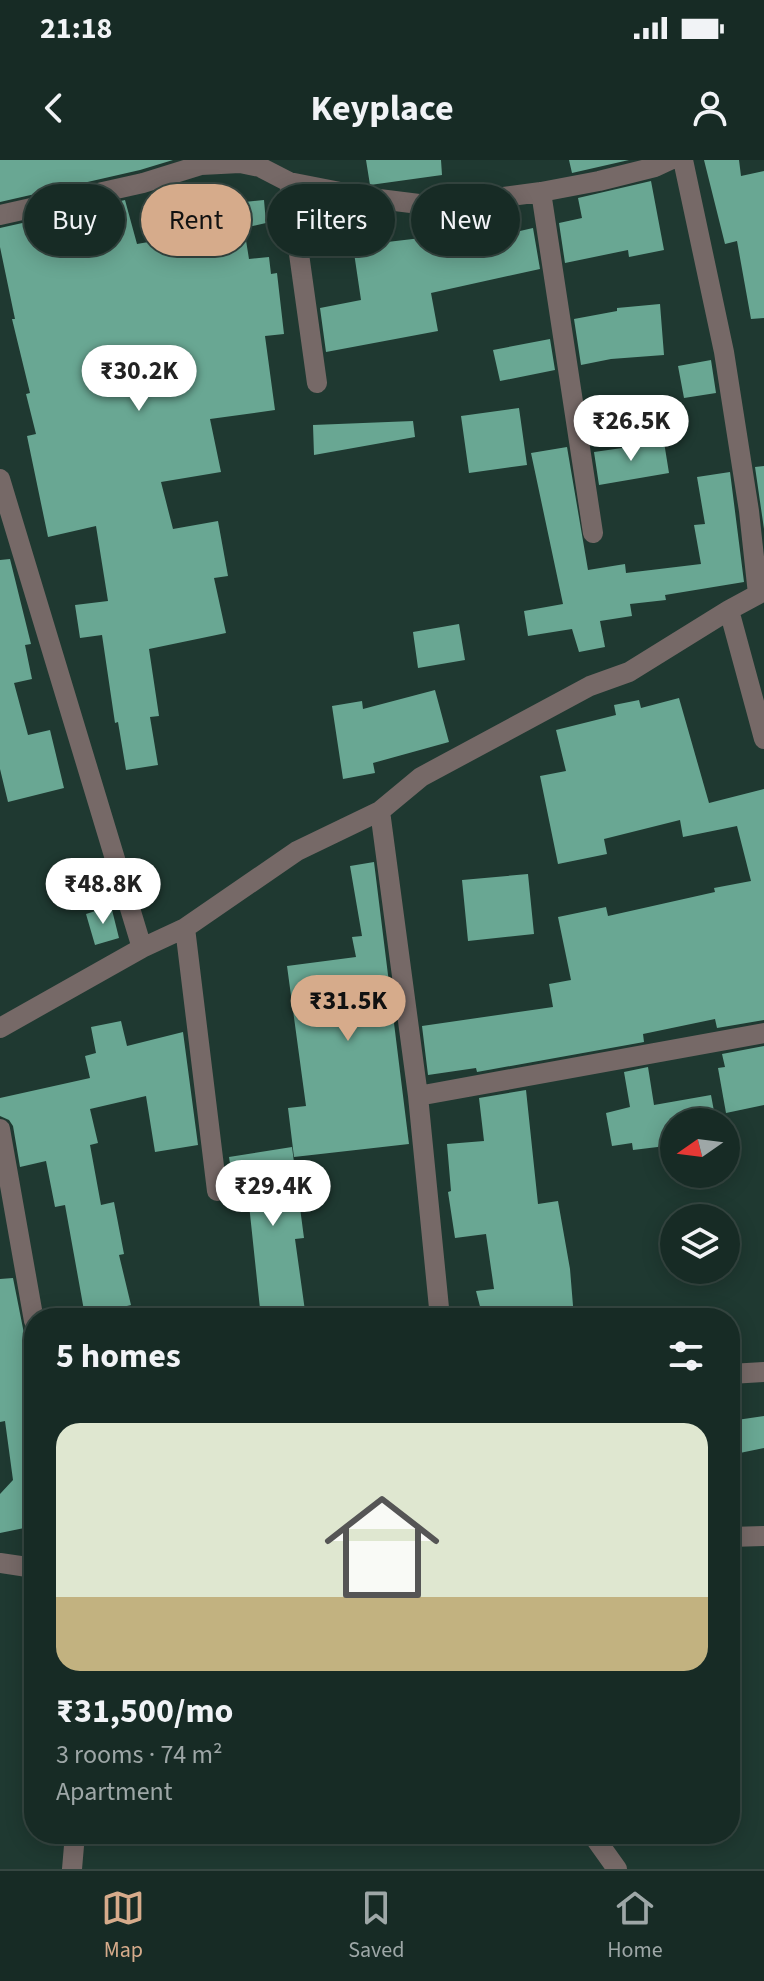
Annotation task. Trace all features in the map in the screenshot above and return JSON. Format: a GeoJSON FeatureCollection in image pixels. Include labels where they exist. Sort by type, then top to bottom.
{"type":"FeatureCollection","features":[{"type":"Feature","properties":{"kind":"street"},"geometry":{"type":"LineString","coordinates":[[0,215],[143,183],[201,165],[240,163],[260,167],[289,182],[371,198],[450,204],[599,181],[655,167],[670,160]]}},
{"type":"Feature","properties":{"kind":"street"},"geometry":{"type":"LineString","coordinates":[[0,1028],[142,948],[185,928],[297,851],[380,811],[421,777],[590,686],[629,672],[761,592],[724,352],[683,160]]}},
{"type":"Feature","properties":{"kind":"street"},"geometry":{"type":"LineString","coordinates":[[289,182],[317,383]]}},
{"type":"Feature","properties":{"kind":"street"},"geometry":{"type":"LineString","coordinates":[[541,192],[593,533]]}},
{"type":"Feature","properties":{"kind":"street"},"geometry":{"type":"LineString","coordinates":[[0,479],[142,948]]}},
{"type":"Feature","properties":{"kind":"street"},"geometry":{"type":"LineString","coordinates":[[729,610],[764,739]]}},
{"type":"Feature","properties":{"kind":"street"},"geometry":{"type":"LineString","coordinates":[[380,811],[418,1096],[439,1308]]}},
{"type":"Feature","properties":{"kind":"street"},"geometry":{"type":"LineString","coordinates":[[185,928],[217,1191]]}},
{"type":"Feature","properties":{"kind":"street"},"geometry":{"type":"LineString","coordinates":[[418,1096],[764,1033]]}},
{"type":"Feature","properties":{"kind":"street"},"geometry":{"type":"LineString","coordinates":[[0,1129],[32,1308]]}},
{"type":"Feature","properties":{"kind":"street"},"geometry":{"type":"LineString","coordinates":[[740,1373],[764,1372]]}},
{"type":"Feature","properties":{"kind":"street"},"geometry":{"type":"LineString","coordinates":[[740,1537],[764,1536]]}},
{"type":"Feature","properties":{"kind":"street"},"geometry":{"type":"LineString","coordinates":[[0,1563],[24,1567]]}},
{"type":"Feature","properties":{"kind":"street"},"geometry":{"type":"LineString","coordinates":[[72,1869],[74,1844]]}},
{"type":"Feature","properties":{"kind":"street"},"geometry":{"type":"LineString","coordinates":[[599,1844],[617,1869]]}},
{"type":"Feature","properties":{"kind":"building"},"geometry":{"type":"Polygon","coordinates":[[[0,160],[173,160],[79,184],[24,184],[24,197],[0,202],[0,160]]]}},
{"type":"Feature","properties":{"kind":"building"},"geometry":{"type":"Polygon","coordinates":[[[366,160],[441,160],[442,175],[370,184],[366,160]]]}},
{"type":"Feature","properties":{"kind":"building"},"geometry":{"type":"Polygon","coordinates":[[[569,160],[629,160],[572,173],[569,160]]]}},
{"type":"Feature","properties":{"kind":"building"},"geometry":{"type":"Polygon","coordinates":[[[704,160],[739,160],[741,176],[764,171],[764,318],[751,319],[737,241],[725,244],[704,160]]]}},
{"type":"Feature","properties":{"kind":"building"},"geometry":{"type":"Polygon","coordinates":[[[651,181],[664,250],[629,257],[628,250],[565,263],[559,223],[582,218],[578,198],[651,181]]]}},
{"type":"Feature","properties":{"kind":"building"},"geometry":{"type":"Polygon","coordinates":[[[125,200],[137,244],[141,243],[141,256],[269,257],[271,274],[277,273],[284,334],[265,336],[275,410],[210,419],[221,472],[161,482],[173,529],[218,521],[228,576],[214,578],[226,633],[149,649],[159,716],[150,717],[158,765],[126,770],[118,722],[115,723],[102,635],[80,638],[75,605],[108,601],[96,526],[48,537],[27,436],[36,434],[26,394],[30,393],[12,319],[15,319],[0,247],[0,228],[24,223],[24,256],[125,256],[125,200]]]}},
{"type":"Feature","properties":{"kind":"building"},"geometry":{"type":"Polygon","coordinates":[[[264,200],[266,223],[251,226],[251,201],[264,200]]]}},
{"type":"Feature","properties":{"kind":"building"},"geometry":{"type":"Polygon","coordinates":[[[533,228],[540,269],[431,293],[438,331],[326,352],[320,308],[361,300],[354,256],[395,256],[395,241],[411,239],[411,256],[520,256],[520,231],[533,228]]]}},
{"type":"Feature","properties":{"kind":"building"},"geometry":{"type":"Polygon","coordinates":[[[660,304],[664,355],[581,365],[574,319],[617,311],[617,308],[660,304]]]}},
{"type":"Feature","properties":{"kind":"building"},"geometry":{"type":"Polygon","coordinates":[[[550,339],[555,370],[500,381],[493,350],[550,339]]]}},
{"type":"Feature","properties":{"kind":"building"},"geometry":{"type":"Polygon","coordinates":[[[711,360],[716,393],[684,398],[678,366],[711,360]]]}},
{"type":"Feature","properties":{"kind":"building"},"geometry":{"type":"Polygon","coordinates":[[[519,408],[527,465],[469,473],[461,416],[519,408]]]}},
{"type":"Feature","properties":{"kind":"building"},"geometry":{"type":"Polygon","coordinates":[[[413,421],[415,437],[314,455],[313,425],[413,421]]]}},
{"type":"Feature","properties":{"kind":"building"},"geometry":{"type":"Polygon","coordinates":[[[664,442],[669,473],[599,485],[594,452],[664,442]]]}},
{"type":"Feature","properties":{"kind":"building"},"geometry":{"type":"Polygon","coordinates":[[[567,447],[588,570],[625,564],[626,573],[701,564],[694,525],[705,524],[697,477],[730,472],[744,582],[665,595],[666,600],[630,604],[632,616],[600,621],[605,647],[579,652],[572,629],[528,636],[524,611],[563,604],[531,453],[567,447]]]}},
{"type":"Feature","properties":{"kind":"building"},"geometry":{"type":"Polygon","coordinates":[[[764,466],[764,529],[755,467],[764,466]]]}},
{"type":"Feature","properties":{"kind":"building"},"geometry":{"type":"Polygon","coordinates":[[[10,559],[31,644],[25,645],[32,679],[14,683],[28,735],[50,730],[64,788],[8,802],[0,769],[0,560],[10,559]]]}},
{"type":"Feature","properties":{"kind":"building"},"geometry":{"type":"Polygon","coordinates":[[[459,624],[465,660],[418,668],[413,632],[459,624]]]}},
{"type":"Feature","properties":{"kind":"building"},"geometry":{"type":"Polygon","coordinates":[[[435,690],[449,742],[373,763],[375,773],[343,779],[332,706],[362,701],[363,709],[435,690]]]}},
{"type":"Feature","properties":{"kind":"building"},"geometry":{"type":"Polygon","coordinates":[[[679,698],[709,803],[764,789],[764,1020],[717,1028],[715,1019],[643,1034],[644,1042],[477,1072],[476,1068],[428,1075],[422,1026],[553,1007],[549,984],[571,980],[558,917],[606,907],[608,916],[751,881],[737,826],[683,837],[680,820],[604,839],[607,854],[558,864],[540,776],[566,771],[556,730],[616,715],[614,705],[639,700],[641,708],[679,698]]]}},
{"type":"Feature","properties":{"kind":"building"},"geometry":{"type":"Polygon","coordinates":[[[374,862],[409,1144],[294,1157],[288,1108],[306,1106],[287,966],[356,957],[352,937],[362,936],[350,866],[374,862]]]}},
{"type":"Feature","properties":{"kind":"building"},"geometry":{"type":"Polygon","coordinates":[[[528,874],[534,934],[468,941],[462,880],[528,874]]]}},
{"type":"Feature","properties":{"kind":"building"},"geometry":{"type":"Polygon","coordinates":[[[111,906],[119,938],[95,945],[86,914],[111,906]]]}},
{"type":"Feature","properties":{"kind":"building"},"geometry":{"type":"Polygon","coordinates":[[[121,1021],[127,1046],[183,1032],[198,1145],[155,1152],[146,1096],[90,1109],[98,1143],[90,1145],[101,1205],[114,1202],[124,1254],[119,1255],[131,1305],[118,1308],[84,1308],[65,1205],[55,1207],[46,1161],[20,1167],[13,1126],[0,1116],[0,1098],[90,1078],[85,1056],[96,1053],[91,1027],[121,1021]]]}},
{"type":"Feature","properties":{"kind":"building"},"geometry":{"type":"Polygon","coordinates":[[[764,1046],[764,1105],[740,1110],[725,1108],[718,1068],[725,1067],[722,1054],[764,1046]]]}},
{"type":"Feature","properties":{"kind":"building"},"geometry":{"type":"Polygon","coordinates":[[[648,1067],[654,1105],[711,1095],[713,1108],[660,1108],[660,1147],[633,1150],[632,1143],[612,1146],[606,1113],[630,1107],[624,1072],[648,1067]]]}},
{"type":"Feature","properties":{"kind":"building"},"geometry":{"type":"Polygon","coordinates":[[[526,1090],[538,1204],[558,1201],[573,1308],[480,1308],[476,1291],[494,1289],[486,1234],[455,1238],[448,1192],[451,1191],[447,1144],[484,1141],[479,1098],[526,1090]]]}},
{"type":"Feature","properties":{"kind":"building"},"geometry":{"type":"Polygon","coordinates":[[[292,1147],[304,1238],[295,1239],[305,1308],[260,1308],[248,1195],[235,1197],[229,1157],[292,1147]]]}},
{"type":"Feature","properties":{"kind":"building"},"geometry":{"type":"Polygon","coordinates":[[[13,1278],[24,1334],[24,1528],[0,1533],[0,1494],[13,1480],[5,1421],[0,1422],[0,1279],[13,1278]]]}},
{"type":"Feature","properties":{"kind":"building"},"geometry":{"type":"Polygon","coordinates":[[[764,1416],[764,1448],[740,1453],[740,1420],[764,1416]]]}}]}
